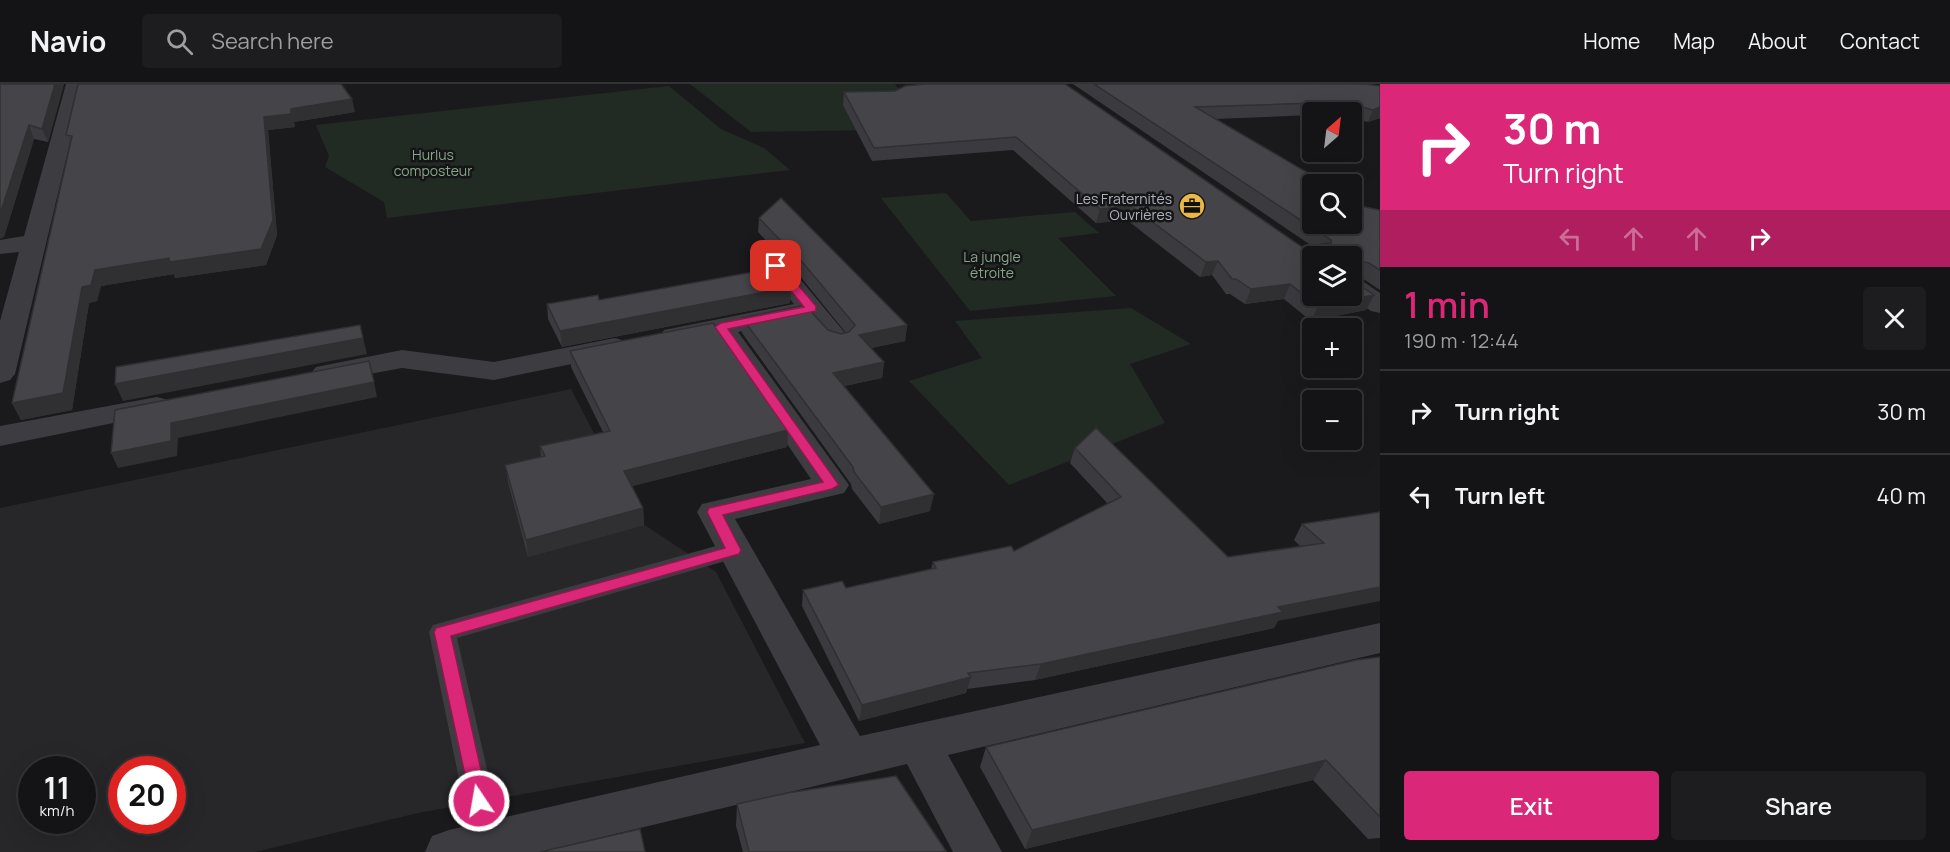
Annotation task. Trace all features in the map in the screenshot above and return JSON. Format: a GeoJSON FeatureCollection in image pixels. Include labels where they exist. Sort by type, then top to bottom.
{"type":"FeatureCollection","features":[{"type":"Feature","properties":{"kind":"street"},"geometry":{"type":"LineString","coordinates":[[0,374],[75,84]]}},
{"type":"Feature","properties":{"kind":"street"},"geometry":{"type":"LineString","coordinates":[[0,247],[35,242]]}},
{"type":"Feature","properties":{"kind":"street"},"geometry":{"type":"LineString","coordinates":[[776,266],[837,340]]}},
{"type":"Feature","properties":{"kind":"street"},"geometry":{"type":"LineString","coordinates":[[298,379],[402,359],[494,371],[812,309]]}},
{"type":"Feature","properties":{"kind":"street"},"geometry":{"type":"LineString","coordinates":[[721,327],[832,485],[714,512],[849,757]]}},
{"type":"Feature","properties":{"kind":"street"},"geometry":{"type":"LineString","coordinates":[[0,436],[184,401]]}},
{"type":"Feature","properties":{"kind":"street"},"geometry":{"type":"LineString","coordinates":[[469,848],[849,757],[1380,638]]}},
{"type":"Feature","properties":{"kind":"street"},"geometry":{"type":"LineString","coordinates":[[918,743],[978,852]]}},
{"type":"Feature","properties":{"kind":"lane"},"geometry":{"type":"LineString","coordinates":[[469,848],[442,632],[734,550]]}},
{"type":"Feature","properties":{"kind":"shaded area"},"geometry":{"type":"Polygon","coordinates":[[[571,389],[640,522],[716,572],[805,743],[418,813],[255,852],[0,852],[0,508],[571,389]]]}},
{"type":"Feature","properties":{"kind":"green space"},"geometry":{"type":"Polygon","coordinates":[[[690,84],[895,84],[905,98],[884,130],[751,132],[690,84]]]}},
{"type":"Feature","properties":{"kind":"green space","name":"Hurlus composteur"},"geometry":{"type":"Polygon","coordinates":[[[669,86],[721,129],[764,148],[790,170],[387,218],[384,202],[325,167],[329,156],[316,125],[669,86]]]}},
{"type":"Feature","properties":{"kind":"green space","name":"La jungle étroite"},"geometry":{"type":"Polygon","coordinates":[[[946,193],[971,221],[1075,212],[1099,233],[1058,238],[1116,296],[970,311],[881,198],[946,193]]]}},
{"type":"Feature","properties":{"kind":"green space"},"geometry":{"type":"Polygon","coordinates":[[[1131,308],[1191,344],[1130,364],[1165,423],[1009,485],[909,381],[982,358],[955,321],[1131,308]]]}},
{"type":"Feature","properties":{"kind":"building"},"geometry":{"type":"Polygon","coordinates":[[[0,84],[55,84],[42,129],[29,125],[0,214],[0,84]]]}},
{"type":"Feature","properties":{"kind":"building"},"geometry":{"type":"Polygon","coordinates":[[[78,84],[341,84],[352,99],[291,109],[291,114],[264,117],[273,220],[261,249],[170,262],[169,258],[95,270],[91,285],[82,287],[63,393],[12,403],[72,136],[66,135],[78,84]]]}},
{"type":"Feature","properties":{"kind":"building"},"geometry":{"type":"Polygon","coordinates":[[[925,84],[1065,84],[1302,247],[1302,293],[1290,284],[1251,289],[1236,279],[1232,279],[1218,261],[1206,262],[1131,206],[1100,209],[1016,137],[874,148],[844,92],[895,91],[905,86],[925,84]]]}},
{"type":"Feature","properties":{"kind":"building"},"geometry":{"type":"Polygon","coordinates":[[[1094,84],[1366,84],[1380,86],[1380,107],[1373,110],[1362,107],[1362,102],[1195,107],[1310,174],[1302,174],[1302,221],[1094,84]]]}},
{"type":"Feature","properties":{"kind":"building"},"geometry":{"type":"Polygon","coordinates":[[[781,198],[907,325],[859,335],[884,362],[833,373],[934,494],[881,507],[742,318],[805,305],[828,330],[841,334],[849,332],[855,325],[788,245],[782,242],[759,218],[781,198]]]}},
{"type":"Feature","properties":{"kind":"building"},"geometry":{"type":"Polygon","coordinates":[[[1362,205],[1380,210],[1380,270],[1362,262],[1362,246],[1321,246],[1321,244],[1331,243],[1331,240],[1322,234],[1362,234],[1362,205]]]}},
{"type":"Feature","properties":{"kind":"building"},"geometry":{"type":"Polygon","coordinates":[[[775,268],[791,287],[560,331],[547,304],[598,295],[599,300],[775,268]]]}},
{"type":"Feature","properties":{"kind":"building"},"geometry":{"type":"Polygon","coordinates":[[[1362,287],[1374,295],[1362,297],[1362,287]]]}},
{"type":"Feature","properties":{"kind":"building"},"geometry":{"type":"Polygon","coordinates":[[[713,323],[788,430],[624,471],[643,508],[526,540],[505,465],[545,456],[540,446],[610,431],[570,351],[713,323]]]}},
{"type":"Feature","properties":{"kind":"building"},"geometry":{"type":"Polygon","coordinates":[[[360,325],[363,338],[115,384],[116,367],[360,325]]]}},
{"type":"Feature","properties":{"kind":"building"},"geometry":{"type":"Polygon","coordinates":[[[369,361],[374,382],[171,423],[171,441],[111,453],[115,410],[369,361]]]}},
{"type":"Feature","properties":{"kind":"building"},"geometry":{"type":"Polygon","coordinates":[[[1096,428],[1228,557],[1324,543],[1302,524],[1380,512],[1380,587],[1278,607],[1283,612],[1041,664],[968,673],[971,677],[862,705],[803,590],[842,581],[846,588],[936,568],[933,562],[1011,546],[1014,551],[1121,497],[1075,448],[1096,428]]]}},
{"type":"Feature","properties":{"kind":"building"},"geometry":{"type":"Polygon","coordinates":[[[1380,657],[1380,817],[1326,760],[1032,830],[986,747],[1356,660],[1380,657]]]}},
{"type":"Feature","properties":{"kind":"building"},"geometry":{"type":"Polygon","coordinates":[[[896,776],[946,851],[749,852],[737,804],[787,793],[896,776]]]}},
{"type":"Feature","properties":{"kind":"building"},"geometry":{"type":"Polygon","coordinates":[[[640,829],[645,852],[540,852],[640,829]]]}},
{"type":"Feature","properties":{"kind":"place","name":"Les Fraternités Ouvrières"},"geometry":{"type":"Point","coordinates":[1192,206]}},
{"type":"Feature","properties":{"kind":"route"},"geometry":{"type":"LineString","coordinates":[[479,801],[442,632],[734,550],[714,512],[832,485],[721,327],[812,309],[776,266]]}}]}
